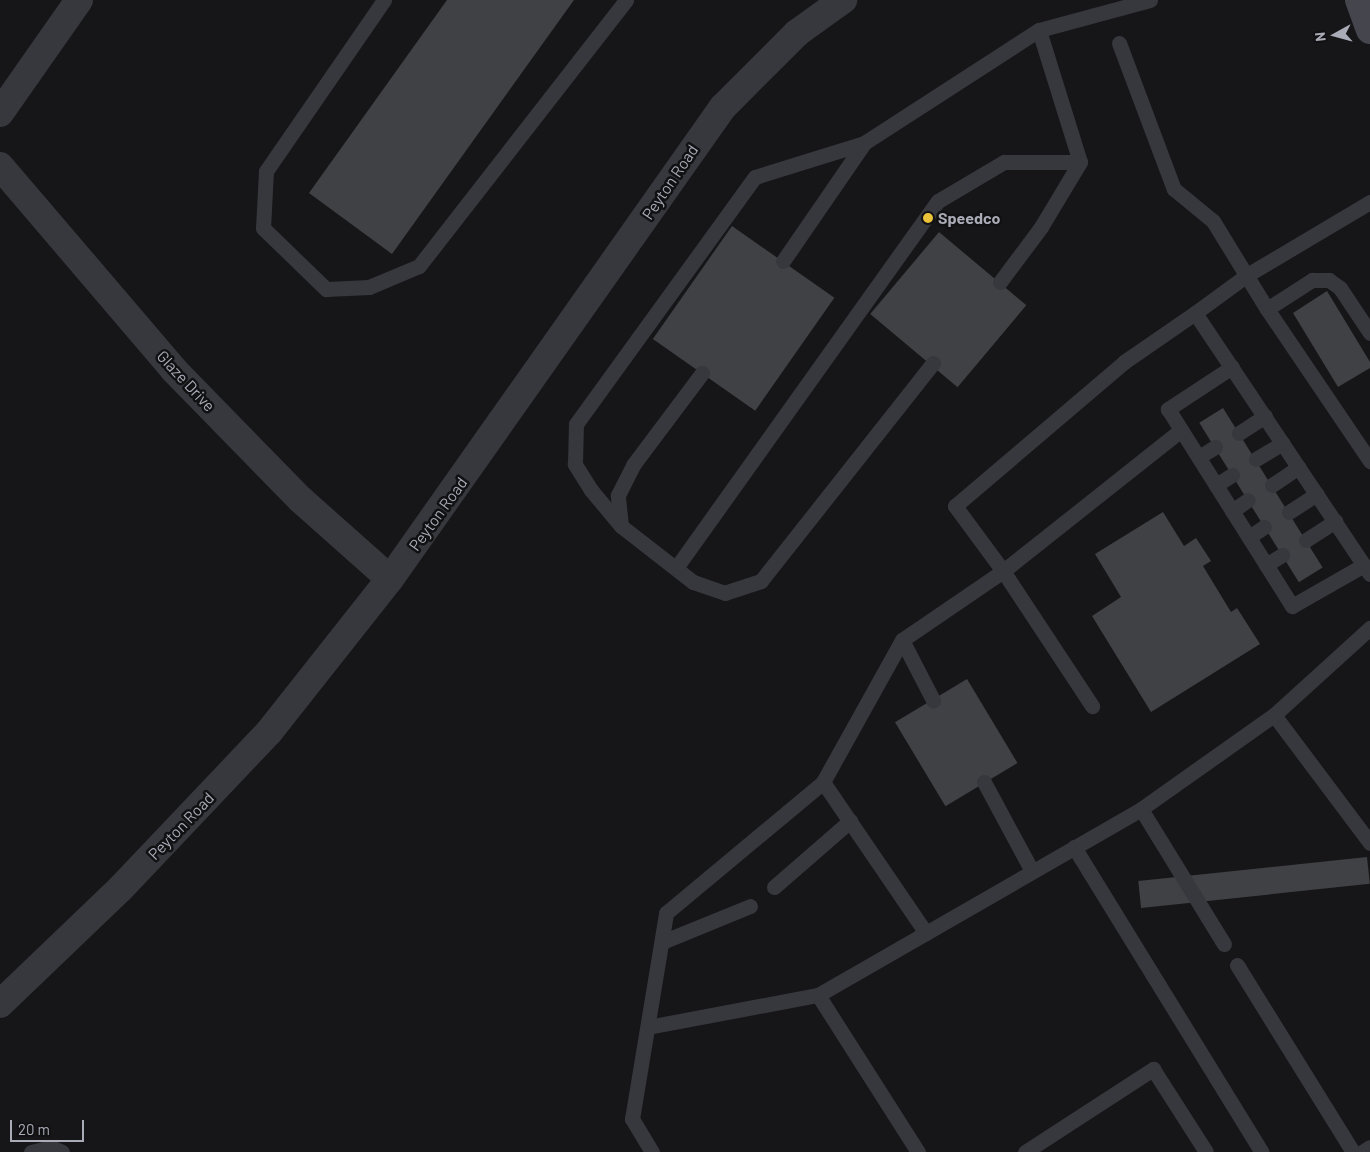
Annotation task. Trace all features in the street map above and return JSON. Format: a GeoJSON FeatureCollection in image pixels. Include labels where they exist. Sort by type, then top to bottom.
{"type":"FeatureCollection","features":[{"type":"Feature","properties":{"kind":"main road"},"geometry":{"type":"LineString","coordinates":[[1359,0],[1370,30]]}},
{"type":"Feature","properties":{"kind":"street"},"geometry":{"type":"LineString","coordinates":[[0,113],[79,0]]}},
{"type":"Feature","properties":{"kind":"street","name":"Peyton Road"},"geometry":{"type":"LineString","coordinates":[[0,1004],[195,812],[269,732],[390,579],[723,107],[797,33],[844,0]]}},
{"type":"Feature","properties":{"kind":"street","name":"Glaze Drive"},"geometry":{"type":"LineString","coordinates":[[0,166],[174,370],[300,499],[390,579]]}},
{"type":"Feature","properties":{"kind":"lane"},"geometry":{"type":"LineString","coordinates":[[384,0],[266,171],[263,228],[326,289],[369,287],[419,266],[626,0]]}},
{"type":"Feature","properties":{"kind":"lane"},"geometry":{"type":"LineString","coordinates":[[933,363],[761,581],[725,593],[693,582],[621,526],[591,490],[576,464],[576,424],[755,177],[864,143],[1039,30],[1150,0]]}},
{"type":"Feature","properties":{"kind":"lane"},"geometry":{"type":"LineString","coordinates":[[1000,282],[1041,227],[1080,162],[1039,30]]}},
{"type":"Feature","properties":{"kind":"lane"},"geometry":{"type":"LineString","coordinates":[[1119,43],[1174,190],[1213,221],[1267,310],[1370,461]]}},
{"type":"Feature","properties":{"kind":"lane"},"geometry":{"type":"LineString","coordinates":[[783,261],[864,143]]}},
{"type":"Feature","properties":{"kind":"lane"},"geometry":{"type":"LineString","coordinates":[[676,568],[938,201],[1004,162],[1080,162]]}},
{"type":"Feature","properties":{"kind":"lane"},"geometry":{"type":"LineString","coordinates":[[1092,706],[1003,571],[955,506],[1124,362],[1247,275],[1370,202]]}},
{"type":"Feature","properties":{"kind":"lane"},"geometry":{"type":"LineString","coordinates":[[1267,310],[1312,280],[1329,280],[1340,288],[1370,333]]}},
{"type":"Feature","properties":{"kind":"lane"},"geometry":{"type":"LineString","coordinates":[[1195,313],[1232,367],[1265,416],[1367,569],[1292,606],[1168,409],[1232,367]]}},
{"type":"Feature","properties":{"kind":"lane"},"geometry":{"type":"LineString","coordinates":[[621,526],[618,495],[633,465],[702,373]]}},
{"type":"Feature","properties":{"kind":"lane"},"geometry":{"type":"LineString","coordinates":[[1239,433],[1265,416]]}},
{"type":"Feature","properties":{"kind":"lane"},"geometry":{"type":"LineString","coordinates":[[652,1152],[632,1119],[666,913],[824,782],[902,640],[1003,571],[1181,430]]}},
{"type":"Feature","properties":{"kind":"lane"},"geometry":{"type":"LineString","coordinates":[[1256,459],[1282,442]]}},
{"type":"Feature","properties":{"kind":"lane"},"geometry":{"type":"LineString","coordinates":[[1199,458],[1215,447]]}},
{"type":"Feature","properties":{"kind":"lane"},"geometry":{"type":"LineString","coordinates":[[1272,485],[1299,467]]}},
{"type":"Feature","properties":{"kind":"lane"},"geometry":{"type":"LineString","coordinates":[[1216,485],[1232,475]]}},
{"type":"Feature","properties":{"kind":"lane"},"geometry":{"type":"LineString","coordinates":[[1289,512],[1317,494]]}},
{"type":"Feature","properties":{"kind":"lane"},"geometry":{"type":"LineString","coordinates":[[1232,510],[1248,500]]}},
{"type":"Feature","properties":{"kind":"lane"},"geometry":{"type":"LineString","coordinates":[[1306,540],[1335,521]]}},
{"type":"Feature","properties":{"kind":"lane"},"geometry":{"type":"LineString","coordinates":[[1249,537],[1264,527]]}},
{"type":"Feature","properties":{"kind":"lane"},"geometry":{"type":"LineString","coordinates":[[1266,565],[1282,555]]}},
{"type":"Feature","properties":{"kind":"lane"},"geometry":{"type":"LineString","coordinates":[[648,1027],[818,995],[1141,809],[1274,715],[1370,628]]}},
{"type":"Feature","properties":{"kind":"lane"},"geometry":{"type":"LineString","coordinates":[[902,640],[932,700]]}},
{"type":"Feature","properties":{"kind":"lane"},"geometry":{"type":"LineString","coordinates":[[1274,715],[1370,843]]}},
{"type":"Feature","properties":{"kind":"lane"},"geometry":{"type":"LineString","coordinates":[[824,782],[926,933]]}},
{"type":"Feature","properties":{"kind":"lane"},"geometry":{"type":"LineString","coordinates":[[984,782],[1032,871]]}},
{"type":"Feature","properties":{"kind":"lane"},"geometry":{"type":"LineString","coordinates":[[1141,809],[1224,944]]}},
{"type":"Feature","properties":{"kind":"lane"},"geometry":{"type":"LineString","coordinates":[[774,887],[850,821]]}},
{"type":"Feature","properties":{"kind":"lane"},"geometry":{"type":"LineString","coordinates":[[1074,847],[1262,1152]]}},
{"type":"Feature","properties":{"kind":"lane"},"geometry":{"type":"LineString","coordinates":[[662,942],[750,906]]}},
{"type":"Feature","properties":{"kind":"lane"},"geometry":{"type":"LineString","coordinates":[[1237,965],[1352,1152]]}},
{"type":"Feature","properties":{"kind":"lane"},"geometry":{"type":"LineString","coordinates":[[818,995],[918,1152]]}},
{"type":"Feature","properties":{"kind":"lane"},"geometry":{"type":"LineString","coordinates":[[1025,1152],[1153,1069],[1206,1152]]}},
{"type":"Feature","properties":{"kind":"lane"},"geometry":{"type":"LineString","coordinates":[[32,1152],[51,1147],[62,1152]]}},
{"type":"Feature","properties":{"kind":"lane"},"geometry":{"type":"LineString","coordinates":[[1362,1152],[1370,1147]]}},
{"type":"Feature","properties":{"kind":"building"},"geometry":{"type":"Polygon","coordinates":[[[447,0],[574,0],[392,254],[309,193],[447,0]]]}},
{"type":"Feature","properties":{"kind":"building"},"geometry":{"type":"Polygon","coordinates":[[[732,226],[834,298],[755,411],[653,339],[732,226]]]}},
{"type":"Feature","properties":{"kind":"building"},"geometry":{"type":"Polygon","coordinates":[[[939,232],[1026,305],[958,387],[870,314],[939,232]]]}},
{"type":"Feature","properties":{"kind":"building"},"geometry":{"type":"Polygon","coordinates":[[[1327,291],[1370,362],[1370,368],[1338,387],[1293,313],[1327,291]]]}},
{"type":"Feature","properties":{"kind":"building"},"geometry":{"type":"Polygon","coordinates":[[[1223,408],[1323,567],[1299,582],[1199,423],[1223,408]]]}},
{"type":"Feature","properties":{"kind":"building"},"geometry":{"type":"Polygon","coordinates":[[[1163,512],[1184,546],[1196,538],[1211,561],[1203,566],[1231,612],[1237,608],[1260,644],[1151,712],[1092,616],[1121,597],[1095,554],[1163,512]]]}},
{"type":"Feature","properties":{"kind":"building"},"geometry":{"type":"Polygon","coordinates":[[[967,679],[1017,763],[945,806],[895,722],[967,679]]]}},
{"type":"Feature","properties":{"kind":"building"},"geometry":{"type":"Polygon","coordinates":[[[1367,857],[1370,884],[1141,908],[1138,881],[1367,857]]]}},
{"type":"Feature","properties":{"kind":"place","name":"Speedco"},"geometry":{"type":"Point","coordinates":[928,218]}}]}
